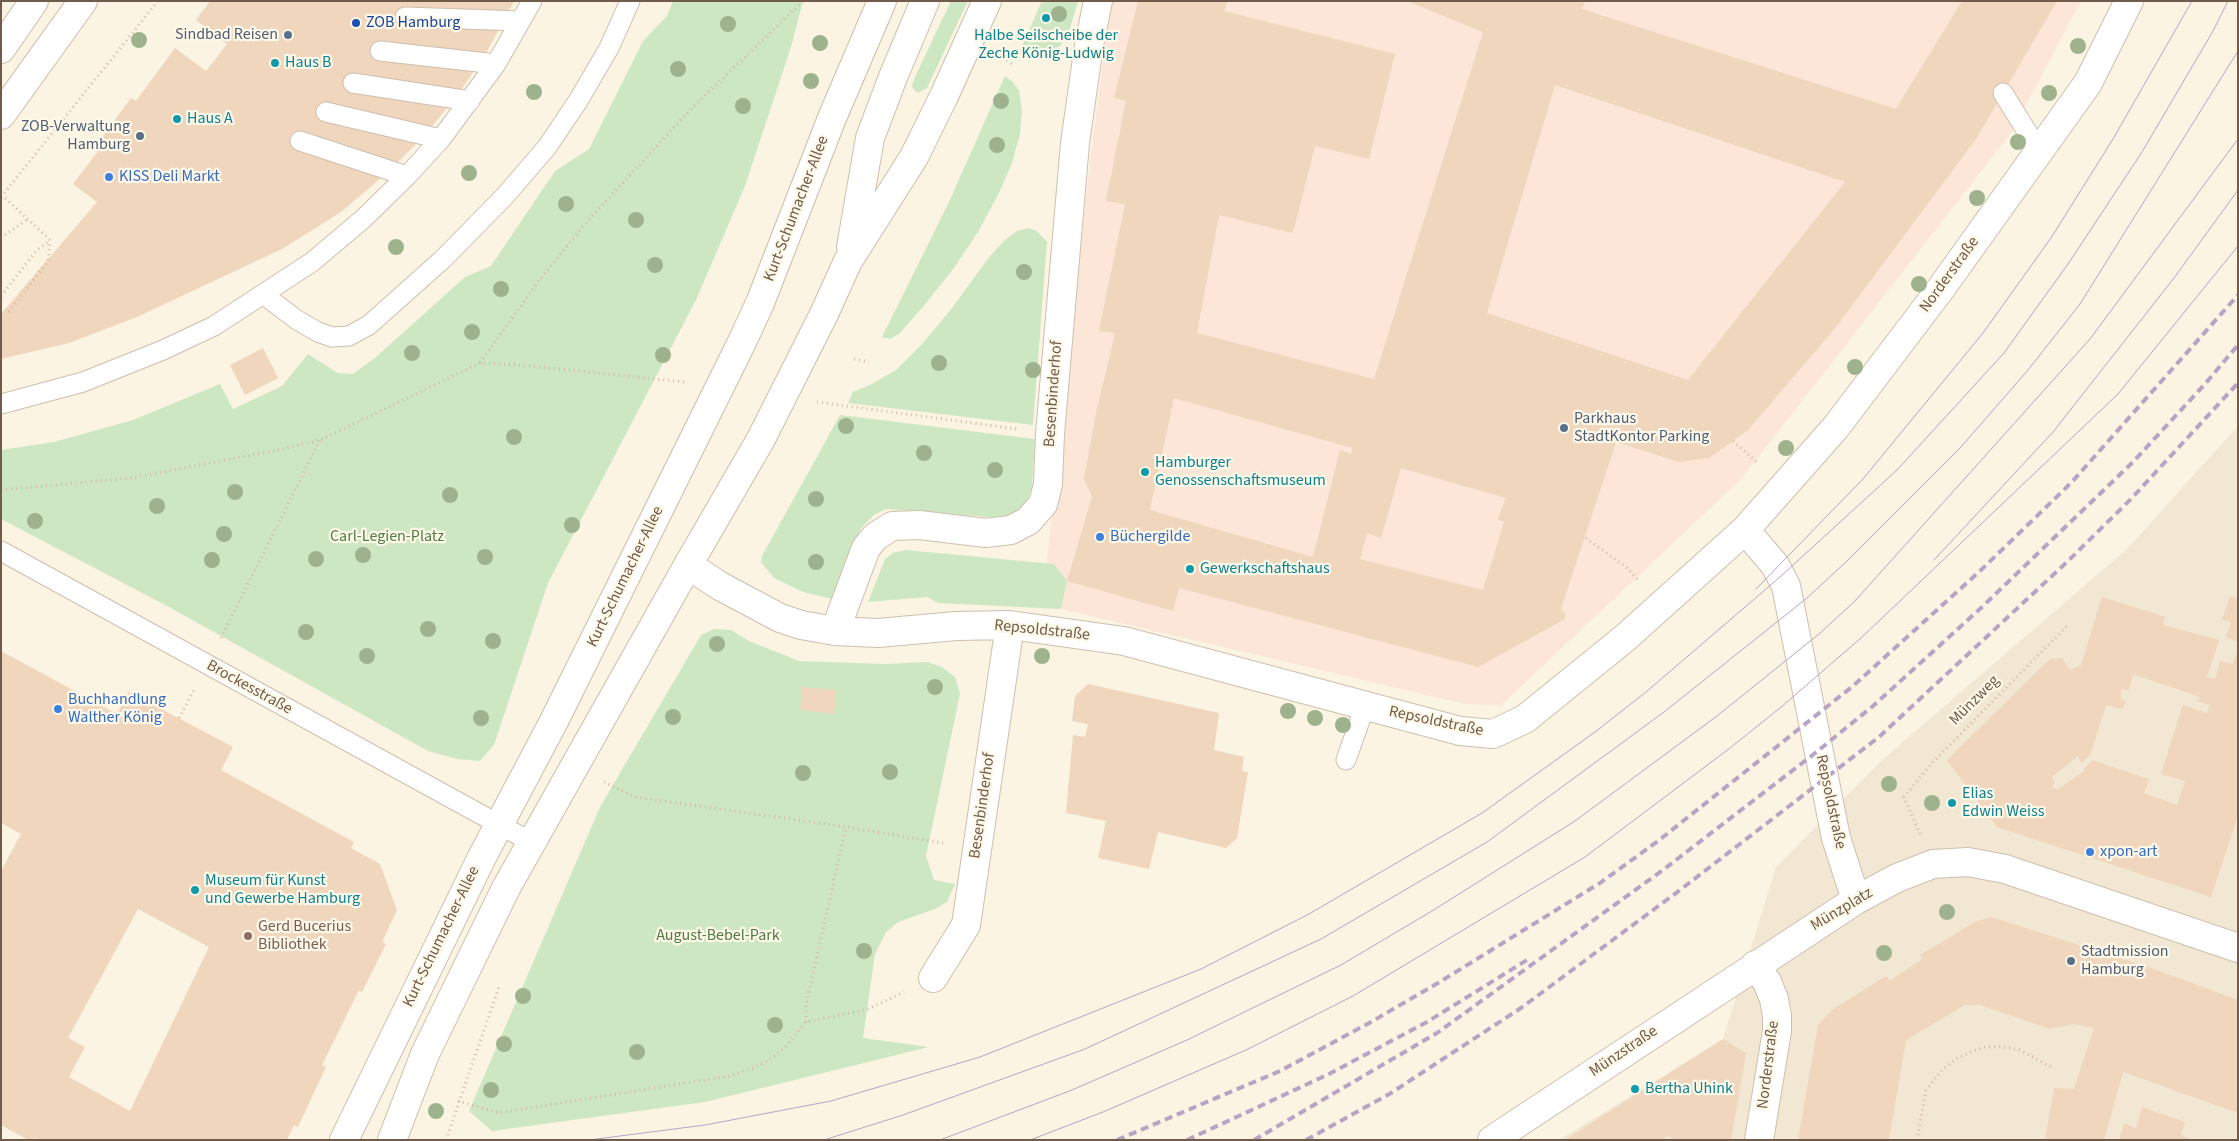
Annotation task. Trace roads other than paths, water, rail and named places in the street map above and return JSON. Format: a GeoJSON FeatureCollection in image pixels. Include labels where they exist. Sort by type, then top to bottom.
{"type":"FeatureCollection","features":[{"type":"Feature","properties":{"kind":"street"},"geometry":{"type":"LineString","coordinates":[[1,49],[34,1]]}},
{"type":"Feature","properties":{"kind":"street"},"geometry":{"type":"LineString","coordinates":[[1,115],[84,1]]}},
{"type":"Feature","properties":{"kind":"street"},"geometry":{"type":"LineString","coordinates":[[855,62],[865,1]]}},
{"type":"Feature","properties":{"kind":"street","name":"Kurt-Schumacher-Allee"},"geometry":{"type":"LineString","coordinates":[[344,1140],[498,825],[554,721],[610,610],[760,303],[855,62],[882,1]]}},
{"type":"Feature","properties":{"kind":"street"},"geometry":{"type":"LineString","coordinates":[[848,261],[870,138],[893,77],[926,1]]}},
{"type":"Feature","properties":{"kind":"street"},"geometry":{"type":"LineString","coordinates":[[392,1140],[425,1054],[506,888],[761,439],[824,314],[848,261],[914,156],[944,96],[987,1]]}},
{"type":"Feature","properties":{"kind":"street","name":"Besenbinderhof"},"geometry":{"type":"LineString","coordinates":[[835,631],[866,548],[875,536],[892,526],[919,525],[986,533],[1011,530],[1028,521],[1043,504],[1048,484],[1050,434],[1075,143],[1089,46],[1098,1]]}},
{"type":"Feature","properties":{"kind":"street","name":"Norderstraße"},"geometry":{"type":"LineString","coordinates":[[1745,530],[1836,427],[1942,287],[2088,83],[2129,1]]}},
{"type":"Feature","properties":{"kind":"street","name":"Repsoldstraße"},"geometry":{"type":"LineString","coordinates":[[688,565],[720,586],[780,618],[801,625],[835,631],[878,633],[956,626],[1010,625],[1124,641],[1460,731],[1493,734],[1526,719],[1625,638],[1745,530],[1775,565],[1786,586],[1836,838],[1856,900]]}},
{"type":"Feature","properties":{"kind":"street","name":"Besenbinderhof"},"geometry":{"type":"LineString","coordinates":[[933,978],[966,925],[1010,625]]}},
{"type":"Feature","properties":{"kind":"street","name":"Münzplatz"},"geometry":{"type":"LineString","coordinates":[[1756,965],[1856,900],[1897,878],[1933,864],[1968,862],[2005,869],[2236,941]]}},
{"type":"Feature","properties":{"kind":"street","name":"Norderstraße"},"geometry":{"type":"LineString","coordinates":[[1756,965],[1767,982],[1774,999],[1777,1016],[1777,1031],[1759,1140]]}},
{"type":"Feature","properties":{"kind":"street","name":"Münzstraße"},"geometry":{"type":"LineString","coordinates":[[1492,1140],[1756,965]]}},
{"type":"Feature","properties":{"kind":"lane"},"geometry":{"type":"LineString","coordinates":[[1,404],[83,382],[163,350],[214,326],[312,262],[363,219],[442,138],[496,64],[532,1]]}},
{"type":"Feature","properties":{"kind":"lane"},"geometry":{"type":"LineString","coordinates":[[264,295],[297,320],[318,332],[332,337],[349,336],[368,325],[443,259],[504,197],[547,147],[578,101],[609,48],[630,1]]}},
{"type":"Feature","properties":{"kind":"lane"},"geometry":{"type":"LineString","coordinates":[[405,18],[522,21]]}},
{"type":"Feature","properties":{"kind":"lane"},"geometry":{"type":"LineString","coordinates":[[380,51],[496,64]]}},
{"type":"Feature","properties":{"kind":"lane"},"geometry":{"type":"LineString","coordinates":[[353,83],[470,101]]}},
{"type":"Feature","properties":{"kind":"lane"},"geometry":{"type":"LineString","coordinates":[[2003,93],[2039,151]]}},
{"type":"Feature","properties":{"kind":"lane"},"geometry":{"type":"LineString","coordinates":[[326,112],[442,138]]}},
{"type":"Feature","properties":{"kind":"lane"},"geometry":{"type":"LineString","coordinates":[[300,141],[407,176]]}},
{"type":"Feature","properties":{"kind":"lane","name":"Brockesstraße"},"geometry":{"type":"LineString","coordinates":[[1,551],[207,666],[531,842]]}},
{"type":"Feature","properties":{"kind":"lane"},"geometry":{"type":"LineString","coordinates":[[1346,760],[1365,706]]}},
{"type":"Feature","properties":{"kind":"tram line"},"geometry":{"type":"LineString","coordinates":[[1756,589],[1863,479],[1983,333],[2051,238],[2113,139],[2192,1]]}},
{"type":"Feature","properties":{"kind":"tram line"},"geometry":{"type":"LineString","coordinates":[[589,1140],[705,1125],[831,1101],[980,1057],[1201,969],[1309,914],[1482,813],[1595,732],[1646,692],[1780,577],[1897,470],[2004,353],[2068,264],[2142,152],[2213,31],[2228,1]]}},
{"type":"Feature","properties":{"kind":"tram line"},"geometry":{"type":"LineString","coordinates":[[824,1140],[903,1115],[1085,1049],[1321,939],[1487,842],[1664,712],[1807,598],[1847,561],[1961,447],[2028,370],[2080,304],[2238,51]]}},
{"type":"Feature","properties":{"kind":"tram line"},"geometry":{"type":"LineString","coordinates":[[940,1140],[1072,1090],[1187,1040],[1341,965],[1432,911],[1575,821],[1717,716],[1819,634],[1854,602],[2090,339],[2238,139]]}},
{"type":"Feature","properties":{"kind":"tram line"},"geometry":{"type":"LineString","coordinates":[[1934,560],[2053,432],[2174,278],[2238,190]]}},
{"type":"Feature","properties":{"kind":"tram line"},"geometry":{"type":"LineString","coordinates":[[1030,1140],[1103,1112],[1246,1050],[1353,996],[1585,857],[1730,748],[1780,708],[1861,638],[2118,394],[2238,246]]}},
{"type":"Feature","properties":{"kind":"railway"},"geometry":{"type":"LineString","coordinates":[[1117,1140],[1280,1071],[1371,1022],[1600,883],[1658,841],[1853,686],[1980,571],[2071,483],[2238,295]]}},
{"type":"Feature","properties":{"kind":"railway"},"geometry":{"type":"LineString","coordinates":[[1254,1140],[1437,1033],[1663,870],[1814,754],[1873,706],[1982,607],[2133,462],[2238,345]]}},
{"type":"Feature","properties":{"kind":"railway"},"geometry":{"type":"LineString","coordinates":[[1306,1140],[1391,1093],[1521,1008],[1680,890],[1879,737],[2067,562],[2131,499],[2238,383]]}},
{"type":"Feature","properties":{"kind":"railway"},"geometry":{"type":"LineString","coordinates":[[1187,1140],[1329,1074],[1427,1022],[1527,960]]}},
{"type":"Feature","properties":{"kind":"place","name":"Halbe Seilscheibe der Zeche König-Ludwig"},"geometry":{"type":"Point","coordinates":[1046,18]}},
{"type":"Feature","properties":{"kind":"place","name":"ZOB Hamburg"},"geometry":{"type":"Point","coordinates":[356,23]}},
{"type":"Feature","properties":{"kind":"place","name":"Sindbad Reisen"},"geometry":{"type":"Point","coordinates":[288,35]}},
{"type":"Feature","properties":{"kind":"place","name":"Haus B"},"geometry":{"type":"Point","coordinates":[275,63]}},
{"type":"Feature","properties":{"kind":"place","name":"Haus A"},"geometry":{"type":"Point","coordinates":[177,119]}},
{"type":"Feature","properties":{"kind":"place","name":"ZOB-Verwaltung Hamburg"},"geometry":{"type":"Point","coordinates":[140,136]}},
{"type":"Feature","properties":{"kind":"place","name":"KISS Deli Markt"},"geometry":{"type":"Point","coordinates":[109,177]}},
{"type":"Feature","properties":{"kind":"place","name":"Parkhaus StadtKontor Parking"},"geometry":{"type":"Point","coordinates":[1564,428]}},
{"type":"Feature","properties":{"kind":"place","name":"Hamburger Genossenschaftsmuseum"},"geometry":{"type":"Point","coordinates":[1145,472]}},
{"type":"Feature","properties":{"kind":"place","name":"Büchergilde"},"geometry":{"type":"Point","coordinates":[1100,537]}},
{"type":"Feature","properties":{"kind":"place","name":"Gewerkschaftshaus"},"geometry":{"type":"Point","coordinates":[1190,569]}},
{"type":"Feature","properties":{"kind":"place","name":"Buchhandlung Walther König"},"geometry":{"type":"Point","coordinates":[58,709]}},
{"type":"Feature","properties":{"kind":"place","name":"Elias Edwin Weiss"},"geometry":{"type":"Point","coordinates":[1952,803]}},
{"type":"Feature","properties":{"kind":"place","name":"xpon-art"},"geometry":{"type":"Point","coordinates":[2090,852]}},
{"type":"Feature","properties":{"kind":"place","name":"Museum für Kunst und Gewerbe Hamburg"},"geometry":{"type":"Point","coordinates":[195,890]}},
{"type":"Feature","properties":{"kind":"place","name":"Gerd Bucerius Bibliothek"},"geometry":{"type":"Point","coordinates":[248,936]}},
{"type":"Feature","properties":{"kind":"place","name":"Stadtmission Hamburg"},"geometry":{"type":"Point","coordinates":[2071,961]}},
{"type":"Feature","properties":{"kind":"place","name":"Bertha Uhink"},"geometry":{"type":"Point","coordinates":[1635,1089]}},
{"type":"Feature","properties":{"kind":"park label","name":"Carl-Legien-Platz"},"geometry":{"type":"Point","coordinates":[387,537]}},
{"type":"Feature","properties":{"kind":"park label","name":"August-Bebel-Park"},"geometry":{"type":"Point","coordinates":[718,936]}}]}
